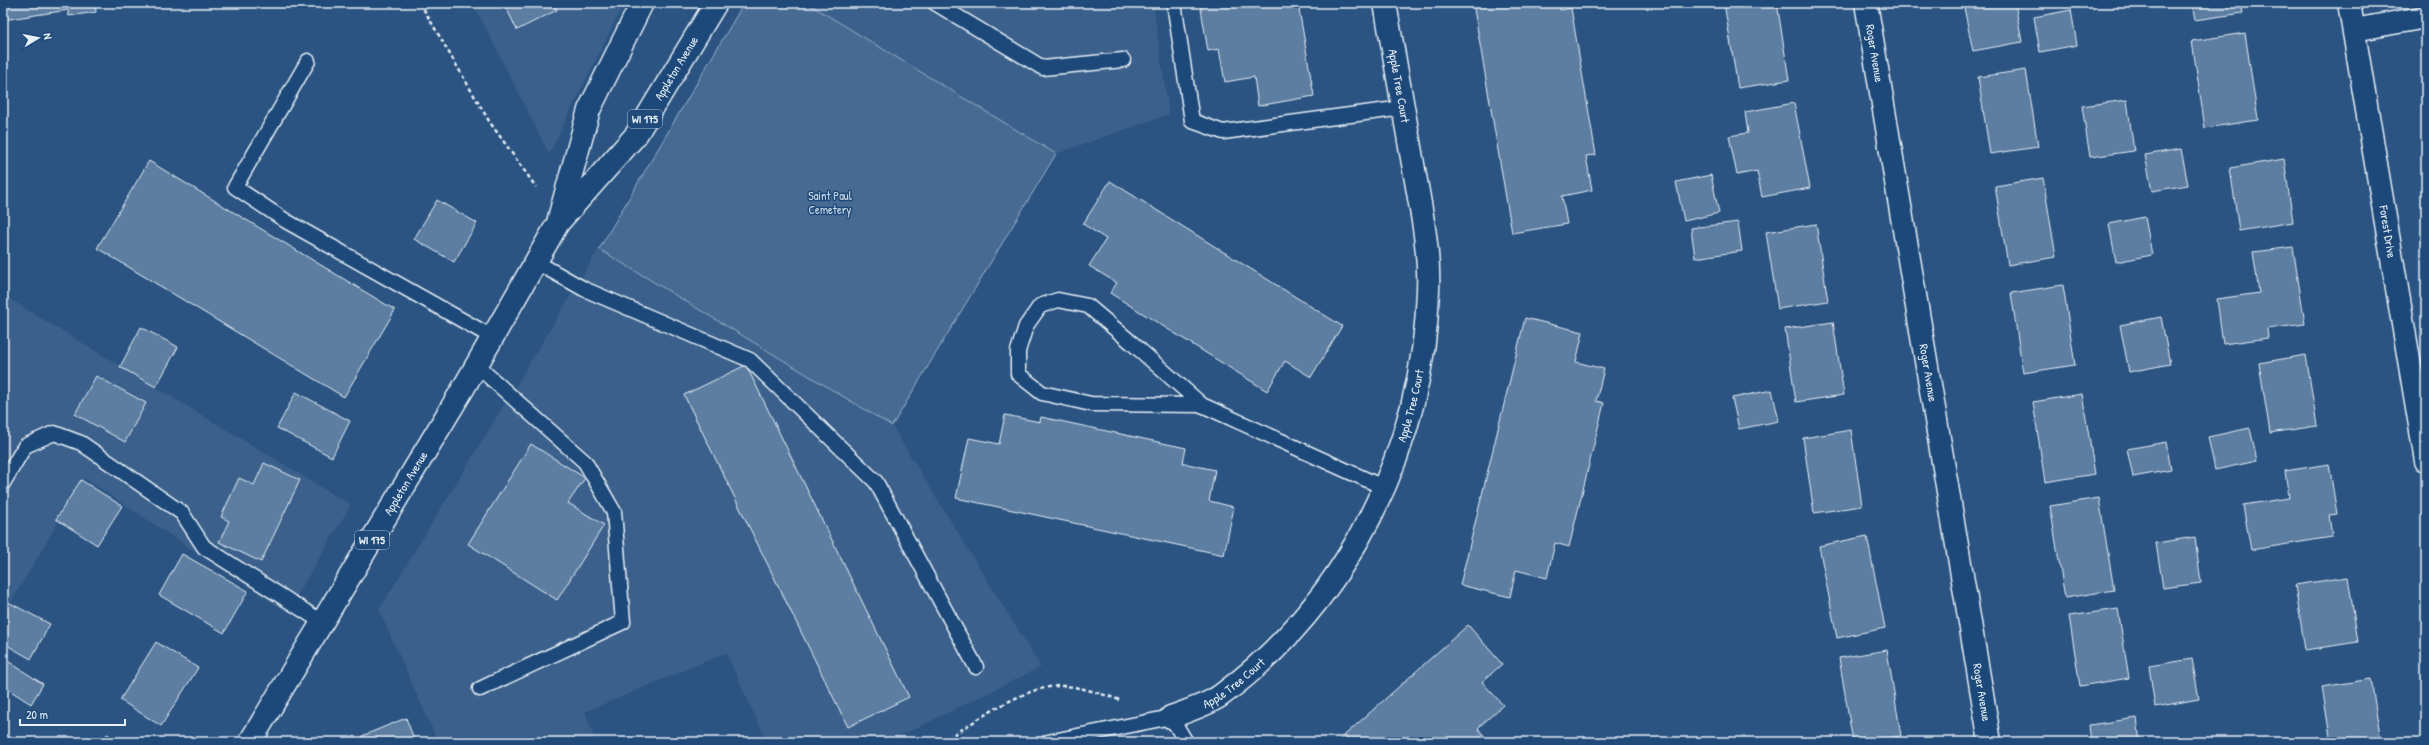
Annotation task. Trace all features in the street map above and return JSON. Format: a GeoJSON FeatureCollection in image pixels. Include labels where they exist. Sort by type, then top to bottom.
{"type":"FeatureCollection","features":[{"type":"Feature","properties":{"kind":"street","name":"Appleton Avenue"},"geometry":{"type":"LineString","coordinates":[[250,742],[476,366],[558,223],[636,135],[716,3]]}},
{"type":"Feature","properties":{"kind":"street","name":"Apple Tree Court"},"geometry":{"type":"LineString","coordinates":[[1171,717],[1218,697],[1270,652],[1321,596],[1344,565],[1385,488],[1415,394],[1424,341],[1428,289],[1423,223],[1385,3]]}},
{"type":"Feature","properties":{"kind":"street","name":"Roger Avenue"},"geometry":{"type":"LineString","coordinates":[[1866,3],[1990,742]]}},
{"type":"Feature","properties":{"kind":"street","name":"Forest Drive"},"geometry":{"type":"LineString","coordinates":[[2349,3],[2426,461]]}},
{"type":"Feature","properties":{"kind":"street","name":"Appleton Avenue"},"geometry":{"type":"LineString","coordinates":[[558,223],[589,110],[640,5]]}},
{"type":"Feature","properties":{"kind":"street"},"geometry":{"type":"LineString","coordinates":[[2354,30],[2426,18]]}},
{"type":"Feature","properties":{"kind":"lane"},"geometry":{"type":"LineString","coordinates":[[935,3],[1043,68],[1123,60]]}},
{"type":"Feature","properties":{"kind":"lane"},"geometry":{"type":"LineString","coordinates":[[1174,3],[1192,121],[1223,132],[1403,108]]}},
{"type":"Feature","properties":{"kind":"lane"},"geometry":{"type":"LineString","coordinates":[[308,61],[235,187],[286,221],[492,337]]}},
{"type":"Feature","properties":{"kind":"lane"},"geometry":{"type":"LineString","coordinates":[[536,262],[584,289],[750,360],[876,482],[976,667]]}},
{"type":"Feature","properties":{"kind":"lane"},"geometry":{"type":"LineString","coordinates":[[1202,405],[1091,404],[1042,394],[1018,374],[1018,351],[1026,326],[1040,306],[1058,300],[1088,306],[1202,405],[1385,488]]}},
{"type":"Feature","properties":{"kind":"lane"},"geometry":{"type":"LineString","coordinates":[[476,366],[585,462],[607,499],[614,512],[623,622],[480,689]]}},
{"type":"Feature","properties":{"kind":"lane"},"geometry":{"type":"LineString","coordinates":[[3,483],[25,446],[54,433],[81,443],[182,513],[204,547],[322,622]]}},
{"type":"Feature","properties":{"kind":"lane"},"geometry":{"type":"LineString","coordinates":[[1048,742],[1171,717],[1186,742]]}},
{"type":"Feature","properties":{"kind":"path"},"geometry":{"type":"LineString","coordinates":[[420,3],[489,122],[527,171],[558,223]]}},
{"type":"Feature","properties":{"kind":"path"},"geometry":{"type":"LineString","coordinates":[[942,742],[1002,706],[1039,688],[1063,686],[1088,690],[1126,702]]}},
{"type":"Feature","properties":{"kind":"shaded area"},"geometry":{"type":"Polygon","coordinates":[[[473,3],[624,3],[549,154],[542,140],[473,3]]]}},
{"type":"Feature","properties":{"kind":"shaded area"},"geometry":{"type":"Polygon","coordinates":[[[807,3],[1153,3],[1169,114],[1056,154],[807,3]]]}},
{"type":"Feature","properties":{"kind":"shaded area"},"geometry":{"type":"Polygon","coordinates":[[[599,249],[892,426],[1041,667],[888,742],[767,742],[726,653],[585,712],[596,742],[438,742],[379,610],[599,249]]]}},
{"type":"Feature","properties":{"kind":"shaded area"},"geometry":{"type":"Polygon","coordinates":[[[3,295],[351,505],[287,612],[84,478],[3,616],[3,295]]]}},
{"type":"Feature","properties":{"kind":"green space","name":"Saint Paul Cemetery"},"geometry":{"type":"Polygon","coordinates":[[[744,3],[807,3],[1056,154],[892,426],[599,249],[744,3]]]}},
{"type":"Feature","properties":{"kind":"building"},"geometry":{"type":"Polygon","coordinates":[[[3,3],[95,3],[96,12],[69,16],[68,10],[3,20],[3,3]]]}},
{"type":"Feature","properties":{"kind":"building"},"geometry":{"type":"Polygon","coordinates":[[[504,3],[553,3],[557,10],[517,30],[504,3]]]}},
{"type":"Feature","properties":{"kind":"building"},"geometry":{"type":"Polygon","coordinates":[[[1200,3],[1298,3],[1314,96],[1258,106],[1254,77],[1225,82],[1219,49],[1208,51],[1200,3]]]}},
{"type":"Feature","properties":{"kind":"building"},"geometry":{"type":"Polygon","coordinates":[[[1473,3],[1559,3],[1560,10],[1571,8],[1596,155],[1586,156],[1592,190],[1562,196],[1567,224],[1512,233],[1473,3]]]}},
{"type":"Feature","properties":{"kind":"building"},"geometry":{"type":"Polygon","coordinates":[[[1724,3],[1777,3],[1789,80],[1738,88],[1724,3]]]}},
{"type":"Feature","properties":{"kind":"building"},"geometry":{"type":"Polygon","coordinates":[[[1963,3],[2015,3],[2022,42],[1973,51],[1963,3]]]}},
{"type":"Feature","properties":{"kind":"building"},"geometry":{"type":"Polygon","coordinates":[[[2192,3],[2241,3],[2243,13],[2195,20],[2192,3]]]}},
{"type":"Feature","properties":{"kind":"building"},"geometry":{"type":"Polygon","coordinates":[[[2071,10],[2077,45],[2040,52],[2034,17],[2071,10]]]}},
{"type":"Feature","properties":{"kind":"building"},"geometry":{"type":"Polygon","coordinates":[[[2245,33],[2258,120],[2205,128],[2192,41],[2245,33]]]}},
{"type":"Feature","properties":{"kind":"building"},"geometry":{"type":"Polygon","coordinates":[[[2026,70],[2038,147],[1990,154],[1978,77],[2026,70]]]}},
{"type":"Feature","properties":{"kind":"building"},"geometry":{"type":"Polygon","coordinates":[[[2127,100],[2134,151],[2090,157],[2082,106],[2127,100]]]}},
{"type":"Feature","properties":{"kind":"building"},"geometry":{"type":"Polygon","coordinates":[[[1794,103],[1810,188],[1762,197],[1757,171],[1737,175],[1729,136],[1748,133],[1745,112],[1794,103]]]}},
{"type":"Feature","properties":{"kind":"building"},"geometry":{"type":"Polygon","coordinates":[[[2181,149],[2188,185],[2152,191],[2145,155],[2181,149]]]}},
{"type":"Feature","properties":{"kind":"building"},"geometry":{"type":"Polygon","coordinates":[[[2284,159],[2293,222],[2239,231],[2230,168],[2284,159]]]}},
{"type":"Feature","properties":{"kind":"building"},"geometry":{"type":"Polygon","coordinates":[[[149,161],[395,310],[344,397],[97,248],[149,161]]]}},
{"type":"Feature","properties":{"kind":"building"},"geometry":{"type":"Polygon","coordinates":[[[1711,175],[1719,213],[1684,221],[1676,182],[1711,175]]]}},
{"type":"Feature","properties":{"kind":"building"},"geometry":{"type":"Polygon","coordinates":[[[2043,178],[2056,257],[2008,265],[1995,186],[2043,178]]]}},
{"type":"Feature","properties":{"kind":"building"},"geometry":{"type":"Polygon","coordinates":[[[1110,181],[1342,326],[1311,377],[1285,361],[1267,391],[1110,293],[1117,283],[1089,266],[1106,239],[1083,224],[1110,181]]]}},
{"type":"Feature","properties":{"kind":"building"},"geometry":{"type":"Polygon","coordinates":[[[437,200],[477,223],[454,262],[414,239],[437,200]]]}},
{"type":"Feature","properties":{"kind":"building"},"geometry":{"type":"Polygon","coordinates":[[[2145,217],[2152,255],[2116,262],[2109,224],[2145,217]]]}},
{"type":"Feature","properties":{"kind":"building"},"geometry":{"type":"Polygon","coordinates":[[[1738,222],[1742,251],[1695,258],[1691,228],[1738,222]]]}},
{"type":"Feature","properties":{"kind":"building"},"geometry":{"type":"Polygon","coordinates":[[[1816,224],[1828,301],[1778,309],[1766,232],[1816,224]]]}},
{"type":"Feature","properties":{"kind":"building"},"geometry":{"type":"Polygon","coordinates":[[[2293,247],[2305,324],[2267,329],[2268,338],[2223,344],[2217,299],[2259,293],[2253,252],[2293,247]]]}},
{"type":"Feature","properties":{"kind":"building"},"geometry":{"type":"Polygon","coordinates":[[[2063,285],[2075,365],[2023,373],[2011,293],[2063,285]]]}},
{"type":"Feature","properties":{"kind":"building"},"geometry":{"type":"Polygon","coordinates":[[[2161,317],[2170,364],[2129,372],[2120,325],[2161,317]]]}},
{"type":"Feature","properties":{"kind":"building"},"geometry":{"type":"Polygon","coordinates":[[[1525,318],[1583,332],[1576,362],[1604,369],[1596,401],[1604,403],[1569,547],[1555,543],[1547,578],[1516,570],[1510,597],[1460,585],[1525,318]]]}},
{"type":"Feature","properties":{"kind":"building"},"geometry":{"type":"Polygon","coordinates":[[[1833,322],[1844,395],[1796,402],[1785,329],[1833,322]]]}},
{"type":"Feature","properties":{"kind":"building"},"geometry":{"type":"Polygon","coordinates":[[[141,327],[178,347],[156,387],[120,367],[141,327]]]}},
{"type":"Feature","properties":{"kind":"building"},"geometry":{"type":"Polygon","coordinates":[[[2306,355],[2317,426],[2270,433],[2259,363],[2306,355]]]}},
{"type":"Feature","properties":{"kind":"building"},"geometry":{"type":"Polygon","coordinates":[[[746,365],[909,697],[848,727],[684,395],[746,365]]]}},
{"type":"Feature","properties":{"kind":"building"},"geometry":{"type":"Polygon","coordinates":[[[96,376],[146,403],[125,442],[75,414],[96,376]]]}},
{"type":"Feature","properties":{"kind":"building"},"geometry":{"type":"Polygon","coordinates":[[[1772,390],[1779,421],[1739,429],[1732,398],[1772,390]]]}},
{"type":"Feature","properties":{"kind":"building"},"geometry":{"type":"Polygon","coordinates":[[[296,392],[350,421],[332,457],[277,428],[296,392]]]}},
{"type":"Feature","properties":{"kind":"building"},"geometry":{"type":"Polygon","coordinates":[[[2082,394],[2095,474],[2045,482],[2033,402],[2082,394]]]}},
{"type":"Feature","properties":{"kind":"building"},"geometry":{"type":"Polygon","coordinates":[[[1005,415],[1040,422],[1041,417],[1186,448],[1183,463],[1215,470],[1209,501],[1234,507],[1224,555],[956,498],[969,438],[999,444],[1005,415]]]}},
{"type":"Feature","properties":{"kind":"building"},"geometry":{"type":"Polygon","coordinates":[[[2250,428],[2257,461],[2215,470],[2208,437],[2250,428]]]}},
{"type":"Feature","properties":{"kind":"building"},"geometry":{"type":"Polygon","coordinates":[[[1851,430],[1862,506],[1814,513],[1803,438],[1851,430]]]}},
{"type":"Feature","properties":{"kind":"building"},"geometry":{"type":"Polygon","coordinates":[[[2166,442],[2171,470],[2133,477],[2127,449],[2166,442]]]}},
{"type":"Feature","properties":{"kind":"building"},"geometry":{"type":"Polygon","coordinates":[[[531,444],[585,478],[568,503],[604,525],[557,600],[468,544],[531,444]]]}},
{"type":"Feature","properties":{"kind":"building"},"geometry":{"type":"Polygon","coordinates":[[[264,463],[300,480],[261,562],[219,542],[229,521],[221,517],[239,478],[254,485],[264,463]]]}},
{"type":"Feature","properties":{"kind":"building"},"geometry":{"type":"Polygon","coordinates":[[[2329,464],[2337,514],[2329,515],[2332,537],[2251,550],[2243,505],[2289,498],[2285,471],[2329,464]]]}},
{"type":"Feature","properties":{"kind":"building"},"geometry":{"type":"Polygon","coordinates":[[[81,480],[122,506],[97,545],[56,519],[81,480]]]}},
{"type":"Feature","properties":{"kind":"building"},"geometry":{"type":"Polygon","coordinates":[[[2099,498],[2114,590],[2065,598],[2050,506],[2099,498]]]}},
{"type":"Feature","properties":{"kind":"building"},"geometry":{"type":"Polygon","coordinates":[[[1867,536],[1885,628],[1837,638],[1819,546],[1867,536]]]}},
{"type":"Feature","properties":{"kind":"building"},"geometry":{"type":"Polygon","coordinates":[[[2195,537],[2201,583],[2163,588],[2156,543],[2195,537]]]}},
{"type":"Feature","properties":{"kind":"building"},"geometry":{"type":"Polygon","coordinates":[[[182,554],[248,591],[224,633],[159,595],[182,554]]]}},
{"type":"Feature","properties":{"kind":"building"},"geometry":{"type":"Polygon","coordinates":[[[2348,577],[2358,642],[2305,650],[2295,585],[2348,577]]]}},
{"type":"Feature","properties":{"kind":"building"},"geometry":{"type":"Polygon","coordinates":[[[8,602],[50,624],[31,659],[3,643],[3,611],[8,602]]]}},
{"type":"Feature","properties":{"kind":"building"},"geometry":{"type":"Polygon","coordinates":[[[2118,609],[2129,678],[2080,686],[2069,616],[2118,609]]]}},
{"type":"Feature","properties":{"kind":"building"},"geometry":{"type":"Polygon","coordinates":[[[1468,625],[1502,664],[1482,682],[1503,705],[1478,728],[1486,738],[1482,742],[1337,742],[1468,625]]]}},
{"type":"Feature","properties":{"kind":"building"},"geometry":{"type":"Polygon","coordinates":[[[156,642],[198,668],[161,726],[120,700],[156,642]]]}},
{"type":"Feature","properties":{"kind":"building"},"geometry":{"type":"Polygon","coordinates":[[[1887,650],[1901,736],[1853,742],[1839,658],[1887,650]]]}},
{"type":"Feature","properties":{"kind":"building"},"geometry":{"type":"Polygon","coordinates":[[[3,658],[43,684],[31,704],[3,686],[3,658]]]}},
{"type":"Feature","properties":{"kind":"building"},"geometry":{"type":"Polygon","coordinates":[[[2192,659],[2199,699],[2155,707],[2149,666],[2192,659]]]}},
{"type":"Feature","properties":{"kind":"building"},"geometry":{"type":"Polygon","coordinates":[[[2371,679],[2381,742],[2331,742],[2322,687],[2371,679]]]}},
{"type":"Feature","properties":{"kind":"building"},"geometry":{"type":"Polygon","coordinates":[[[406,718],[415,742],[365,742],[362,736],[406,718]]]}},
{"type":"Feature","properties":{"kind":"building"},"geometry":{"type":"Polygon","coordinates":[[[2137,718],[2140,742],[2091,742],[2089,725],[2137,718]]]}},
{"type":"Feature","properties":{"kind":"building"},"geometry":{"type":"Polygon","coordinates":[[[107,734],[121,742],[103,742],[107,734]]]}}]}
